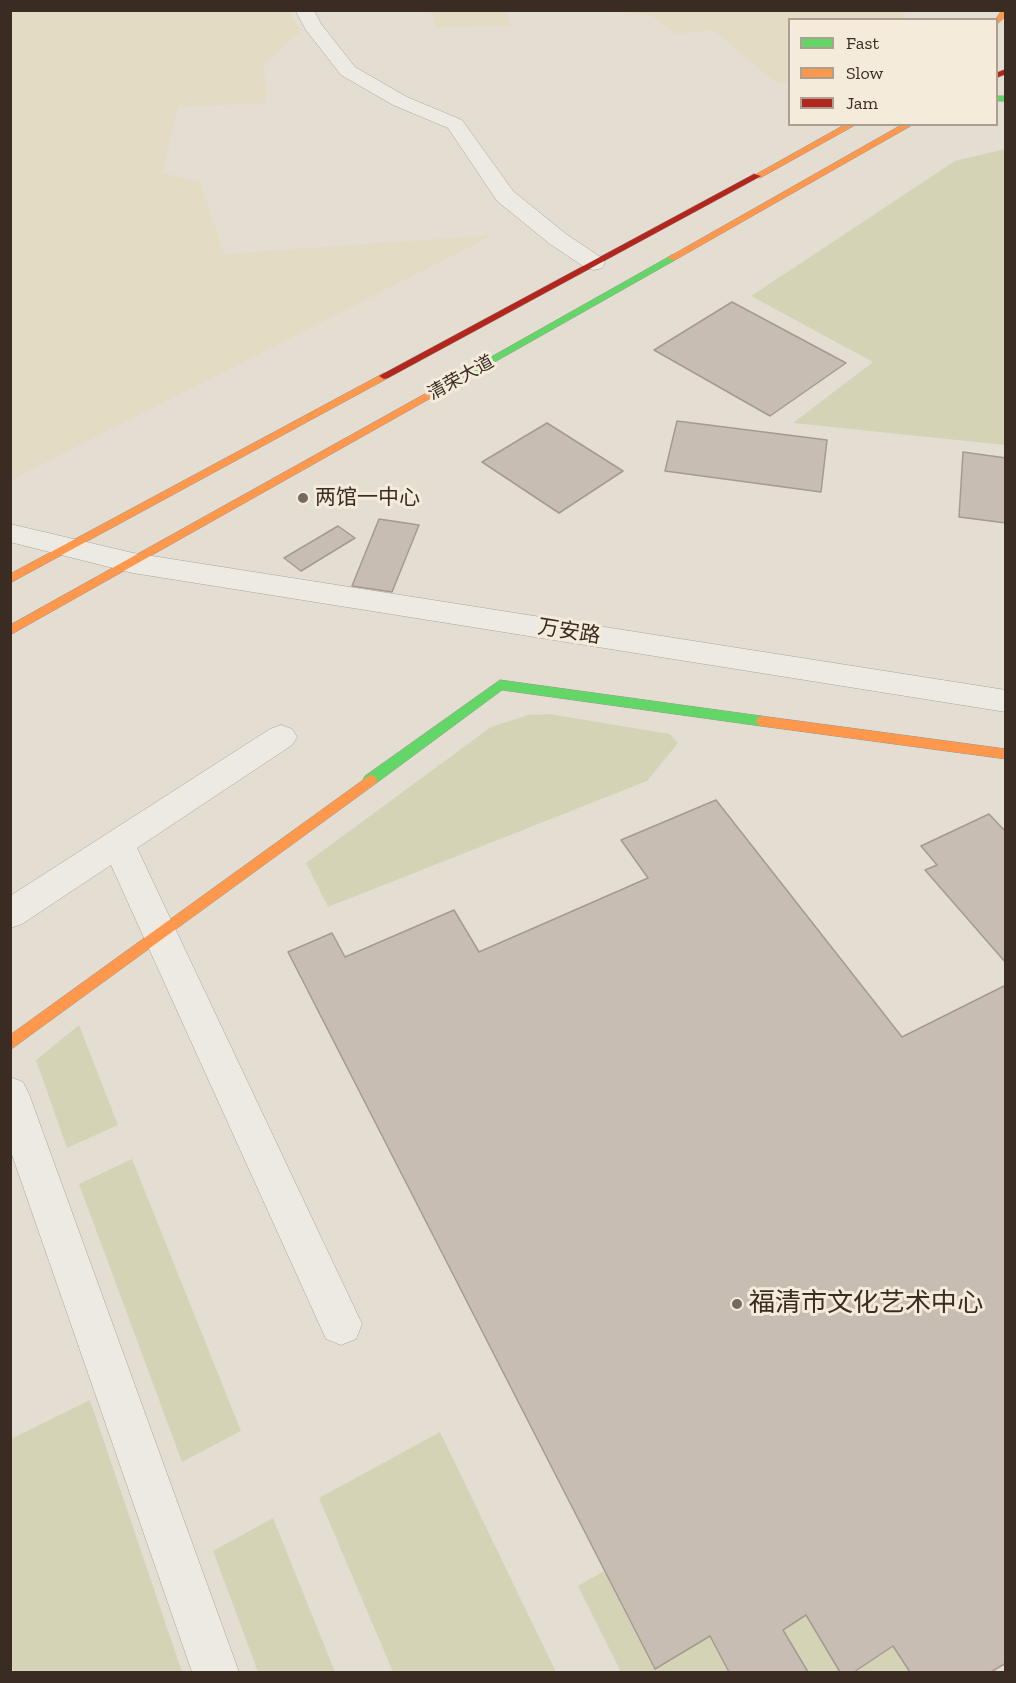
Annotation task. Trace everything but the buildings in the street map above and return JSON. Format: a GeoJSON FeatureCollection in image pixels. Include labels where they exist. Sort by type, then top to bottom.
{"type":"FeatureCollection","features":[{"type":"Feature","properties":{"kind":"main road","name":"清荣大道"},"geometry":{"type":"LineString","coordinates":[[10,579],[849,126]]}},
{"type":"Feature","properties":{"kind":"main road","name":"清荣大道"},"geometry":{"type":"LineString","coordinates":[[10,631],[906,126]]}},
{"type":"Feature","properties":{"kind":"main road"},"geometry":{"type":"LineString","coordinates":[[10,1044],[500,685],[1005,754]]}},
{"type":"Feature","properties":{"kind":"street"},"geometry":{"type":"LineString","coordinates":[[304,10],[313,26],[348,71],[400,101],[454,124],[504,196],[558,239],[594,263]]}},
{"type":"Feature","properties":{"kind":"street","name":"万安路"},"geometry":{"type":"LineString","coordinates":[[10,533],[133,563],[1005,701]]}},
{"type":"Feature","properties":{"kind":"street"},"geometry":{"type":"LineString","coordinates":[[10,914],[281,737]]}},
{"type":"Feature","properties":{"kind":"street"},"geometry":{"type":"LineString","coordinates":[[118,844],[340,1324]]}},
{"type":"Feature","properties":{"kind":"street"},"geometry":{"type":"LineString","coordinates":[[10,1094],[216,1672]]}},
{"type":"Feature","properties":{"kind":"shaded area"},"geometry":{"type":"Polygon","coordinates":[[[11,10],[290,11],[300,32],[264,64],[267,103],[178,107],[163,173],[200,182],[224,254],[493,235],[11,480],[11,10]]]}},
{"type":"Feature","properties":{"kind":"shaded area"},"geometry":{"type":"Polygon","coordinates":[[[900,10],[907,18],[788,18],[788,82],[776,83],[713,30],[676,34],[652,16],[615,11],[900,10]]]}},
{"type":"Feature","properties":{"kind":"shaded area"},"geometry":{"type":"Polygon","coordinates":[[[431,11],[508,11],[510,26],[436,27],[431,11]]]}},
{"type":"Feature","properties":{"kind":"shaded area"},"geometry":{"type":"Polygon","coordinates":[[[1005,149],[1005,445],[793,423],[873,362],[751,296],[955,161],[1005,149]]]}},
{"type":"Feature","properties":{"kind":"shaded area"},"geometry":{"type":"Polygon","coordinates":[[[550,714],[670,734],[678,743],[647,781],[328,907],[306,863],[491,727],[528,715],[550,714]]]}},
{"type":"Feature","properties":{"kind":"shaded area"},"geometry":{"type":"Polygon","coordinates":[[[79,1025],[118,1125],[67,1148],[36,1060],[79,1025]]]}},
{"type":"Feature","properties":{"kind":"shaded area"},"geometry":{"type":"Polygon","coordinates":[[[132,1159],[241,1431],[182,1462],[79,1184],[132,1159]]]}},
{"type":"Feature","properties":{"kind":"shaded area"},"geometry":{"type":"Polygon","coordinates":[[[90,1400],[182,1672],[14,1672],[10,1660],[11,1439],[90,1400]]]}},
{"type":"Feature","properties":{"kind":"shaded area"},"geometry":{"type":"Polygon","coordinates":[[[440,1432],[556,1672],[393,1672],[319,1498],[440,1432]]]}},
{"type":"Feature","properties":{"kind":"shaded area"},"geometry":{"type":"Polygon","coordinates":[[[273,1518],[335,1672],[258,1672],[213,1551],[273,1518]]]}},
{"type":"Feature","properties":{"kind":"shaded area"},"geometry":{"type":"Polygon","coordinates":[[[604,1571],[655,1669],[710,1636],[729,1672],[621,1672],[578,1586],[604,1571]]]}},
{"type":"Feature","properties":{"kind":"shaded area"},"geometry":{"type":"Polygon","coordinates":[[[806,1615],[840,1672],[808,1672],[783,1630],[806,1615]]]}},
{"type":"Feature","properties":{"kind":"shaded area"},"geometry":{"type":"Polygon","coordinates":[[[893,1646],[910,1672],[854,1672],[893,1646]]]}},
{"type":"Feature","properties":{"kind":"traffic: fast"},"geometry":{"type":"LineString","coordinates":[[998,99],[1006,98]]}},
{"type":"Feature","properties":{"kind":"traffic: fast"},"geometry":{"type":"LineString","coordinates":[[457,379],[672,258]]}},
{"type":"Feature","properties":{"kind":"traffic: fast"},"geometry":{"type":"LineString","coordinates":[[370,780],[500,685],[761,721]]}},
{"type":"Feature","properties":{"kind":"traffic: slow"},"geometry":{"type":"LineString","coordinates":[[998,21],[1006,11]]}},
{"type":"Feature","properties":{"kind":"traffic: slow"},"geometry":{"type":"LineString","coordinates":[[757,176],[849,126]]}},
{"type":"Feature","properties":{"kind":"traffic: slow"},"geometry":{"type":"LineString","coordinates":[[672,258],[906,126]]}},
{"type":"Feature","properties":{"kind":"traffic: slow"},"geometry":{"type":"LineString","coordinates":[[10,579],[384,376]]}},
{"type":"Feature","properties":{"kind":"traffic: slow"},"geometry":{"type":"LineString","coordinates":[[10,631],[457,379]]}},
{"type":"Feature","properties":{"kind":"traffic: slow"},"geometry":{"type":"LineString","coordinates":[[761,721],[1006,754]]}},
{"type":"Feature","properties":{"kind":"traffic: slow"},"geometry":{"type":"LineString","coordinates":[[10,1044],[370,780]]}},
{"type":"Feature","properties":{"kind":"traffic: jam"},"geometry":{"type":"LineString","coordinates":[[998,75],[1006,71]]}},
{"type":"Feature","properties":{"kind":"traffic: jam"},"geometry":{"type":"LineString","coordinates":[[384,376],[757,176]]}},
{"type":"Feature","properties":{"kind":"place","name":"两馆一中心"},"geometry":{"type":"Point","coordinates":[303,498]}},
{"type":"Feature","properties":{"kind":"place","name":"福清市文化艺术中心"},"geometry":{"type":"Point","coordinates":[737,1304]}}]}
